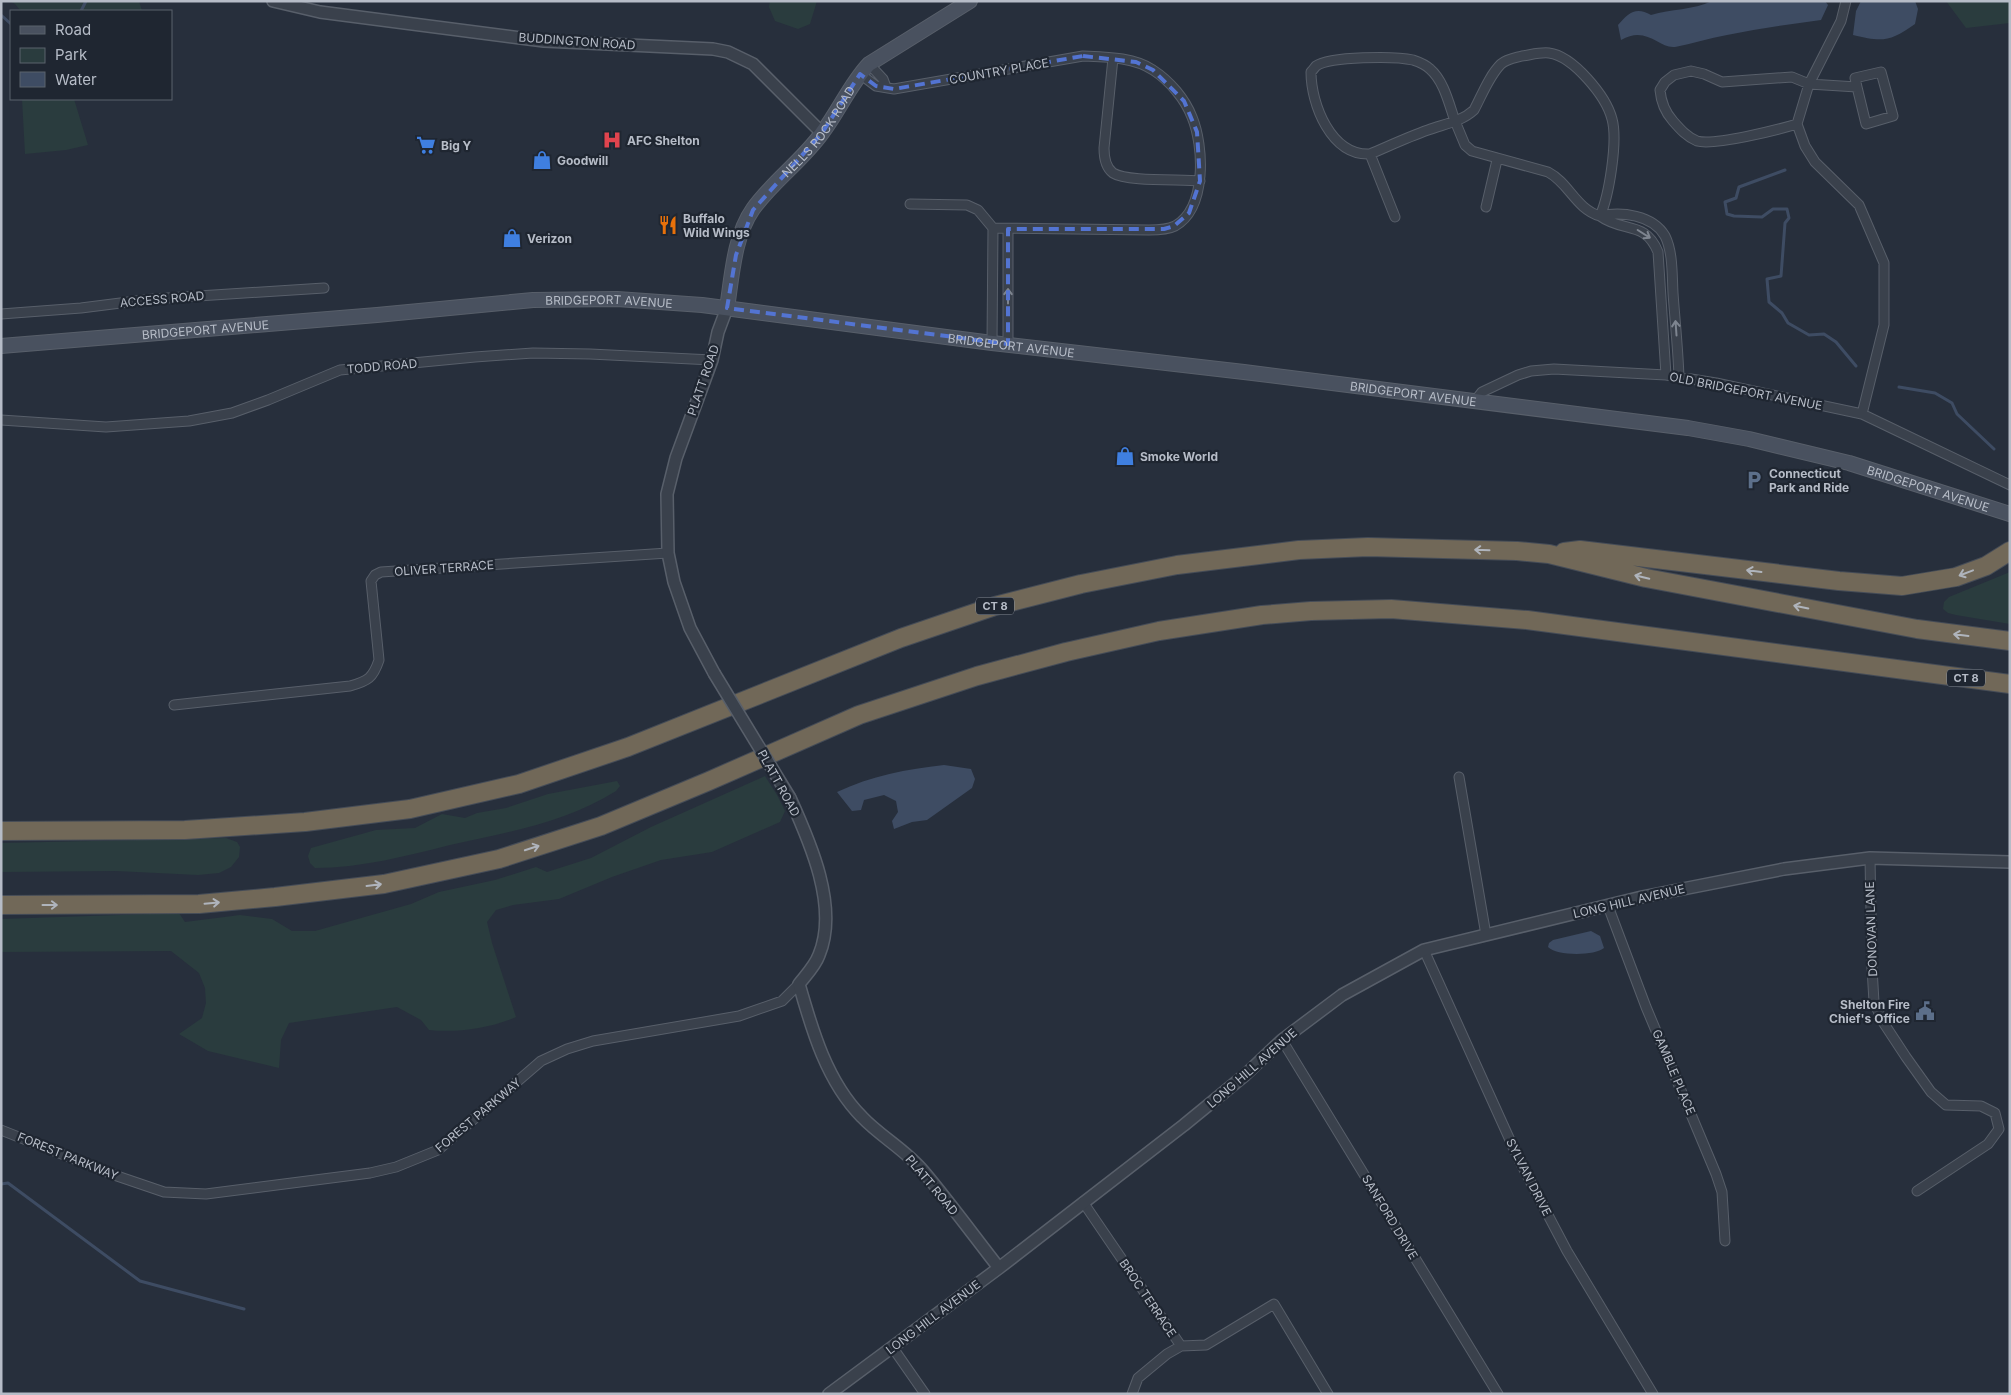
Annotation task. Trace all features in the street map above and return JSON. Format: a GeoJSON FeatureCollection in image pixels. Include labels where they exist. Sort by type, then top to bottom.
{"type":"FeatureCollection","features":[{"type":"Feature","properties":{"kind":"highway","name":"CT 8"},"geometry":{"type":"LineString","coordinates":[[1,831],[204,828],[305,822],[419,807],[519,784],[628,747],[901,638],[994,606],[1080,584],[1177,565],[1299,550],[1368,547],[1517,551],[1549,554],[1646,578],[1917,629],[2010,641]]}},
{"type":"Feature","properties":{"kind":"highway"},"geometry":{"type":"LineString","coordinates":[[1549,554],[1580,550],[1839,581],[1902,586],[1956,577],[1986,566],[2010,551]]}},
{"type":"Feature","properties":{"kind":"highway","name":"CT 8"},"geometry":{"type":"LineString","coordinates":[[1,905],[199,904],[275,898],[384,884],[499,859],[601,826],[859,715],[977,676],[1066,652],[1159,631],[1262,615],[1311,611],[1391,609],[1527,620],[2010,684]]}},
{"type":"Feature","properties":{"kind":"main road","name":"NELLS ROCK ROAD"},"geometry":{"type":"LineString","coordinates":[[727,308],[736,255],[746,224],[753,210],[822,133],[864,69],[970,1]]}},
{"type":"Feature","properties":{"kind":"main road","name":"BRIDGEPORT AVENUE"},"geometry":{"type":"LineString","coordinates":[[1,346],[377,315],[533,300],[617,299],[727,308],[1688,428],[1749,439],[1849,463],[2010,514]]}},
{"type":"Feature","properties":{"kind":"street","name":"BUDDINGTON ROAD"},"geometry":{"type":"LineString","coordinates":[[273,1],[320,12],[544,42],[713,49],[728,52],[743,57],[753,64],[822,133]]}},
{"type":"Feature","properties":{"kind":"street"},"geometry":{"type":"LineString","coordinates":[[1846,1],[1841,21],[1808,84],[1797,124],[1805,146],[1815,162],[1858,206],[1884,263],[1884,326],[1862,414]]}},
{"type":"Feature","properties":{"kind":"street"},"geometry":{"type":"LineString","coordinates":[[1600,216],[1604,207],[1609,180],[1614,130],[1612,118],[1607,106],[1592,85],[1576,66],[1565,59],[1548,53],[1505,61],[1494,73],[1474,110],[1455,121],[1406,138],[1370,154],[1346,148],[1326,125],[1314,96],[1311,72],[1315,66],[1355,58],[1402,58],[1414,60],[1430,68],[1437,76],[1455,121],[1465,145],[1472,152],[1548,172],[1555,176],[1580,205],[1590,213],[1600,216],[1610,224],[1639,230],[1648,235],[1658,252],[1666,375]]}},
{"type":"Feature","properties":{"kind":"street","name":"COUNTRY PLACE"},"geometry":{"type":"LineString","coordinates":[[864,69],[876,86],[894,89],[1083,56],[1113,58],[1136,62],[1153,70],[1184,100],[1197,132],[1200,181],[1189,213],[1174,226],[1164,229],[993,228]]}},
{"type":"Feature","properties":{"kind":"street"},"geometry":{"type":"LineString","coordinates":[[1113,58],[1104,148],[1104,158],[1109,168],[1121,176],[1200,181]]}},
{"type":"Feature","properties":{"kind":"street"},"geometry":{"type":"LineString","coordinates":[[864,69],[883,79],[886,87]]}},
{"type":"Feature","properties":{"kind":"street"},"geometry":{"type":"LineString","coordinates":[[1797,124],[1715,141],[1698,141],[1684,134],[1669,116],[1660,98],[1660,90],[1669,77],[1684,72],[1704,74],[1722,82],[1792,77],[1808,84],[1857,87]]}},
{"type":"Feature","properties":{"kind":"street"},"geometry":{"type":"LineString","coordinates":[[1881,72],[1893,116],[1866,124],[1857,87],[1855,78],[1881,72]]}},
{"type":"Feature","properties":{"kind":"street"},"geometry":{"type":"LineString","coordinates":[[1370,154],[1395,217]]}},
{"type":"Feature","properties":{"kind":"street"},"geometry":{"type":"LineString","coordinates":[[1486,207],[1497,160]]}},
{"type":"Feature","properties":{"kind":"street"},"geometry":{"type":"LineString","coordinates":[[910,204],[967,204],[978,210],[993,228],[992,342]]}},
{"type":"Feature","properties":{"kind":"street"},"geometry":{"type":"LineString","coordinates":[[1600,216],[1612,213],[1645,220],[1656,225],[1665,237],[1669,250],[1679,377]]}},
{"type":"Feature","properties":{"kind":"street"},"geometry":{"type":"LineString","coordinates":[[1008,228],[1008,344]]}},
{"type":"Feature","properties":{"kind":"street"},"geometry":{"type":"LineString","coordinates":[[1658,252],[1669,250]]}},
{"type":"Feature","properties":{"kind":"street","name":"ACCESS ROAD"},"geometry":{"type":"LineString","coordinates":[[1,314],[81,308],[152,299],[324,288]]}},
{"type":"Feature","properties":{"kind":"street","name":"PLATT ROAD"},"geometry":{"type":"LineString","coordinates":[[727,308],[718,332],[712,360],[676,458],[666,494],[668,553],[674,582],[690,628],[714,672],[790,798],[813,855],[823,891],[825,931],[819,956],[799,984],[830,1072],[843,1094],[861,1116],[880,1134],[902,1149],[924,1171],[998,1268]]}},
{"type":"Feature","properties":{"kind":"street","name":"TODD ROAD"},"geometry":{"type":"LineString","coordinates":[[1,420],[106,427],[190,421],[232,412],[268,400],[340,370],[475,357],[533,353],[712,360]]}},
{"type":"Feature","properties":{"kind":"street","name":"OLD BRIDGEPORT AVENUE"},"geometry":{"type":"LineString","coordinates":[[1475,401],[1482,392],[1518,374],[1531,371],[1573,368],[1679,377],[1759,391],[1862,414],[2010,485]]}},
{"type":"Feature","properties":{"kind":"street","name":"OLIVER TERRACE"},"geometry":{"type":"LineString","coordinates":[[174,705],[350,686],[366,682],[376,671],[379,660],[371,581],[375,575],[381,572],[668,553]]}},
{"type":"Feature","properties":{"kind":"street"},"geometry":{"type":"LineString","coordinates":[[1459,777],[1486,935]]}},
{"type":"Feature","properties":{"kind":"street","name":"LONG HILL AVENUE"},"geometry":{"type":"LineString","coordinates":[[829,1394],[893,1348],[1212,1104],[1282,1040],[1342,995],[1424,950],[1709,883],[1784,869],[1870,858],[2010,862]]}},
{"type":"Feature","properties":{"kind":"street","name":"DONOVAN LANE"},"geometry":{"type":"LineString","coordinates":[[1870,858],[1874,1002],[1884,1022],[1931,1092],[1946,1105],[1981,1106],[1996,1113],[1999,1129],[1988,1144],[1917,1191]]}},
{"type":"Feature","properties":{"kind":"street","name":"GAMBLE PLACE"},"geometry":{"type":"LineString","coordinates":[[1608,906],[1646,1007],[1716,1174],[1722,1192],[1726,1241]]}},
{"type":"Feature","properties":{"kind":"street","name":"SYLVAN DRIVE"},"geometry":{"type":"LineString","coordinates":[[1424,950],[1523,1168],[1567,1251],[1653,1394]]}},
{"type":"Feature","properties":{"kind":"street","name":"FOREST PARKWAY"},"geometry":{"type":"LineString","coordinates":[[1,1130],[117,1176],[164,1192],[206,1194],[370,1173],[405,1164],[438,1150],[541,1061],[567,1049],[594,1041],[739,1016],[782,1001],[799,984]]}},
{"type":"Feature","properties":{"kind":"street","name":"SANFORD DRIVE"},"geometry":{"type":"LineString","coordinates":[[1282,1040],[1498,1394]]}},
{"type":"Feature","properties":{"kind":"street","name":"BROC TERRACE"},"geometry":{"type":"LineString","coordinates":[[1083,1202],[1181,1346],[1206,1345],[1274,1304],[1328,1394]]}},
{"type":"Feature","properties":{"kind":"street"},"geometry":{"type":"LineString","coordinates":[[1132,1394],[1138,1378],[1167,1354],[1181,1346]]}},
{"type":"Feature","properties":{"kind":"street"},"geometry":{"type":"LineString","coordinates":[[893,1348],[925,1394]]}},
{"type":"Feature","properties":{"kind":"highlighted area"},"geometry":{"type":"Polygon","coordinates":[[[1083,56],[1136,62],[1153,70],[1184,101],[1197,132],[1200,181],[1189,213],[1174,226],[1164,229],[1008,229],[1008,344],[727,308],[736,255],[753,210],[822,133],[860,74],[876,86],[894,89],[1083,56]]]}},
{"type":"Feature","properties":{"kind":"green space"},"geometry":{"type":"Polygon","coordinates":[[[10,1],[139,1],[142,10],[20,10],[10,1]]]}},
{"type":"Feature","properties":{"kind":"green space"},"geometry":{"type":"Polygon","coordinates":[[[770,1],[817,1],[810,24],[798,29],[775,21],[769,7],[770,1]]]}},
{"type":"Feature","properties":{"kind":"green space"},"geometry":{"type":"Polygon","coordinates":[[[1946,1],[2010,1],[2010,23],[1966,28],[1946,1]]]}},
{"type":"Feature","properties":{"kind":"green space"},"geometry":{"type":"Polygon","coordinates":[[[22,100],[74,100],[88,145],[66,150],[25,154],[22,100]]]}},
{"type":"Feature","properties":{"kind":"green space"},"geometry":{"type":"Polygon","coordinates":[[[2010,572],[2010,624],[1956,615],[1948,613],[1943,609],[1944,602],[1949,597],[2010,572]]]}},
{"type":"Feature","properties":{"kind":"green space"},"geometry":{"type":"Polygon","coordinates":[[[765,776],[785,811],[780,822],[712,852],[661,860],[612,877],[559,899],[513,905],[496,910],[487,922],[516,1017],[485,1027],[451,1031],[429,1030],[421,1020],[397,1007],[289,1023],[281,1040],[279,1068],[208,1051],[179,1034],[202,1018],[206,1003],[205,988],[199,973],[171,951],[1,952],[1,919],[179,913],[185,922],[240,915],[272,919],[292,931],[315,931],[411,904],[439,892],[495,880],[536,867],[547,872],[591,858],[651,827],[765,776]]]}},
{"type":"Feature","properties":{"kind":"green space"},"geometry":{"type":"Polygon","coordinates":[[[617,781],[620,786],[616,791],[597,802],[557,819],[514,831],[366,864],[315,868],[310,863],[308,856],[311,848],[376,830],[415,828],[442,814],[465,818],[477,813],[506,808],[548,794],[617,781]]]}},
{"type":"Feature","properties":{"kind":"green space"},"geometry":{"type":"Polygon","coordinates":[[[226,838],[237,842],[240,847],[239,857],[231,867],[219,873],[198,875],[116,871],[1,872],[1,843],[226,838]]]}},
{"type":"Feature","properties":{"kind":"water"},"geometry":{"type":"Polygon","coordinates":[[[1712,1],[1825,1],[1828,5],[1821,20],[1739,33],[1675,47],[1669,47],[1645,36],[1638,35],[1621,40],[1618,25],[1633,12],[1641,11],[1651,15],[1697,6],[1712,1]]]}},
{"type":"Feature","properties":{"kind":"water"},"geometry":{"type":"Polygon","coordinates":[[[1861,1],[1915,1],[1918,9],[1915,24],[1899,34],[1885,39],[1871,39],[1853,35],[1856,11],[1861,1]]]}},
{"type":"Feature","properties":{"kind":"water"},"geometry":{"type":"Polygon","coordinates":[[[944,765],[971,769],[975,779],[972,788],[927,820],[912,822],[894,829],[892,821],[898,812],[896,801],[884,795],[864,800],[861,810],[852,811],[837,792],[889,774],[944,765]]]}},
{"type":"Feature","properties":{"kind":"water"},"geometry":{"type":"Polygon","coordinates":[[[1591,931],[1600,936],[1604,948],[1599,951],[1576,954],[1559,952],[1548,947],[1549,943],[1553,940],[1591,931]]]}},
{"type":"Feature","properties":{"kind":"waterway"},"geometry":{"type":"LineString","coordinates":[[82,10],[86,1]]}},
{"type":"Feature","properties":{"kind":"waterway"},"geometry":{"type":"LineString","coordinates":[[1,15],[10,23]]}},
{"type":"Feature","properties":{"kind":"waterway"},"geometry":{"type":"LineString","coordinates":[[1785,170],[1739,187],[1736,198],[1725,202],[1727,214],[1762,217],[1773,209],[1787,209],[1789,218],[1785,223],[1781,276],[1767,279],[1769,302],[1782,313],[1788,323],[1809,335],[1824,334],[1836,342],[1856,366]]}},
{"type":"Feature","properties":{"kind":"waterway"},"geometry":{"type":"LineString","coordinates":[[1899,387],[1935,393],[1952,403],[1957,414],[1994,449]]}},
{"type":"Feature","properties":{"kind":"waterway"},"geometry":{"type":"LineString","coordinates":[[1,1184],[8,1183],[140,1281],[244,1309]]}},
{"type":"Feature","properties":{"kind":"place","name":"AFC Shelton"},"geometry":{"type":"Point","coordinates":[612,140]}},
{"type":"Feature","properties":{"kind":"place","name":"Big Y"},"geometry":{"type":"Point","coordinates":[426,145]}},
{"type":"Feature","properties":{"kind":"place","name":"Goodwill"},"geometry":{"type":"Point","coordinates":[542,160]}},
{"type":"Feature","properties":{"kind":"place","name":"Buffalo Wild Wings"},"geometry":{"type":"Point","coordinates":[668,225]}},
{"type":"Feature","properties":{"kind":"place","name":"Verizon"},"geometry":{"type":"Point","coordinates":[512,238]}},
{"type":"Feature","properties":{"kind":"place","name":"Smoke World"},"geometry":{"type":"Point","coordinates":[1125,456]}},
{"type":"Feature","properties":{"kind":"place","name":"Connecticut Park and Ride"},"geometry":{"type":"Point","coordinates":[1754,480]}},
{"type":"Feature","properties":{"kind":"place","name":"Shelton Fire Chief's Office"},"geometry":{"type":"Point","coordinates":[1925,1011]}}]}
